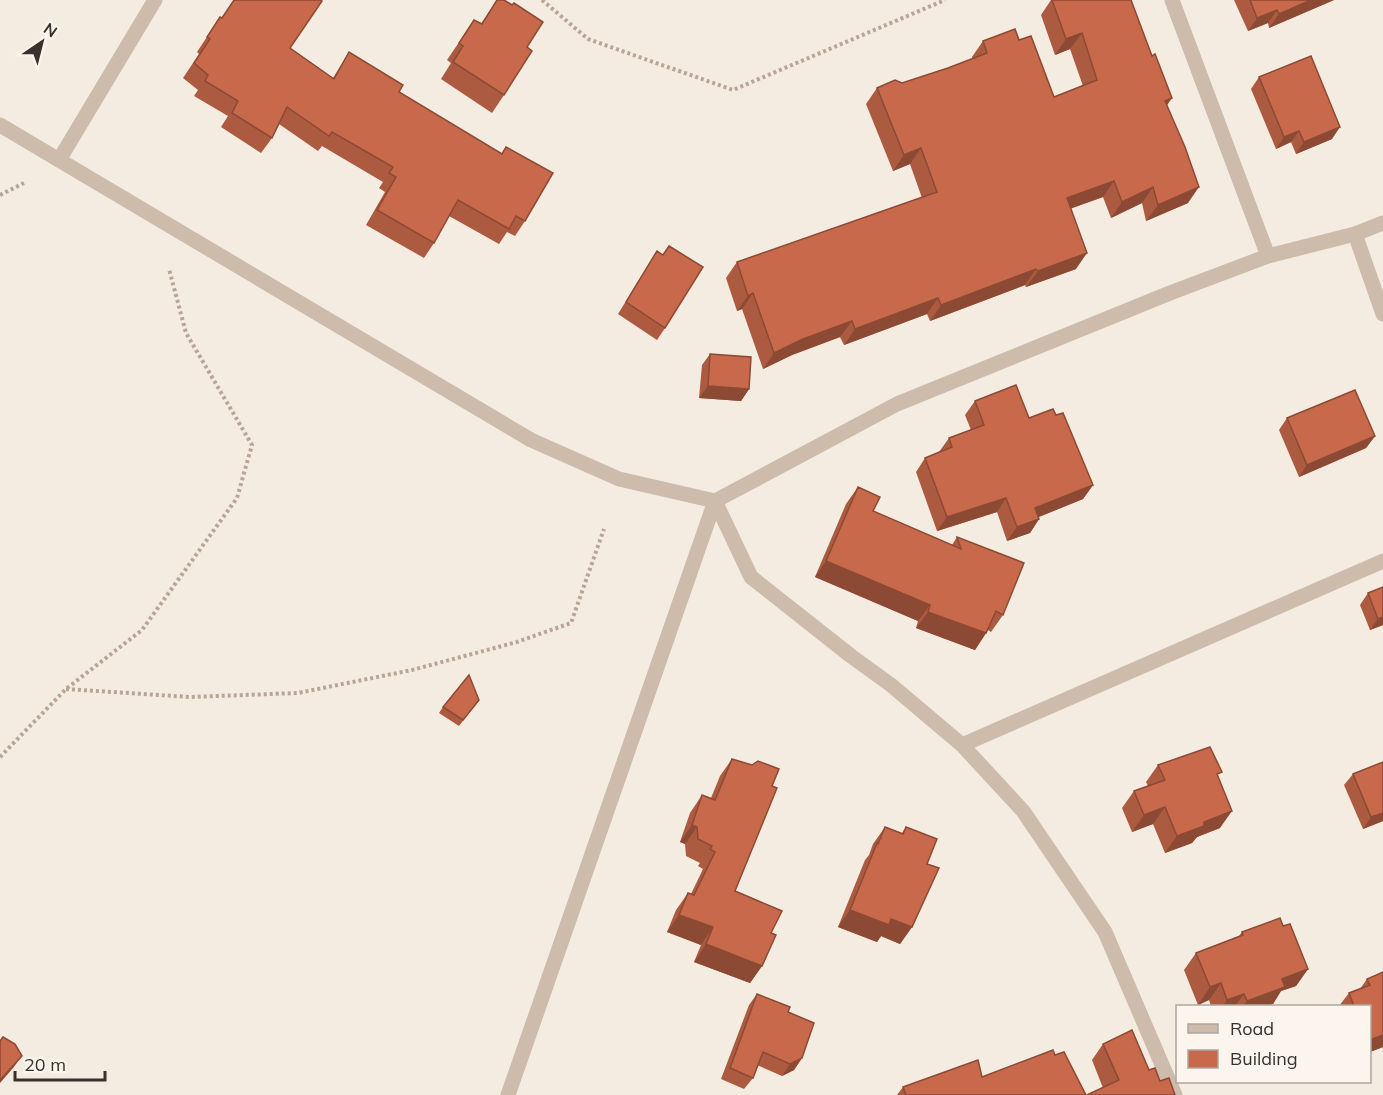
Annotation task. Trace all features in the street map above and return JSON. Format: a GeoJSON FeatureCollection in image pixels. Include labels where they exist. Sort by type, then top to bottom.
{"type":"FeatureCollection","features":[{"type":"Feature","properties":{"kind":"street"},"geometry":{"type":"LineString","coordinates":[[59,160],[155,0]]}},
{"type":"Feature","properties":{"kind":"street"},"geometry":{"type":"LineString","coordinates":[[1172,0],[1268,256]]}},
{"type":"Feature","properties":{"kind":"street"},"geometry":{"type":"LineString","coordinates":[[0,125],[531,440],[619,479],[715,501],[897,404],[1170,293],[1268,256],[1355,234],[1383,223]]}},
{"type":"Feature","properties":{"kind":"street"},"geometry":{"type":"LineString","coordinates":[[1355,234],[1383,314]]}},
{"type":"Feature","properties":{"kind":"street"},"geometry":{"type":"LineString","coordinates":[[715,501],[751,577],[891,685],[962,745],[1023,811],[1105,932],[1175,1095]]}},
{"type":"Feature","properties":{"kind":"street"},"geometry":{"type":"LineString","coordinates":[[508,1095],[715,501]]}},
{"type":"Feature","properties":{"kind":"street"},"geometry":{"type":"LineString","coordinates":[[962,745],[1383,561]]}},
{"type":"Feature","properties":{"kind":"path"},"geometry":{"type":"LineString","coordinates":[[542,0],[588,39],[734,90],[945,0]]}},
{"type":"Feature","properties":{"kind":"path"},"geometry":{"type":"LineString","coordinates":[[0,195],[24,183]]}},
{"type":"Feature","properties":{"kind":"path"},"geometry":{"type":"LineString","coordinates":[[0,757],[66,689],[142,630],[237,498],[252,445],[186,333],[169,269]]}},
{"type":"Feature","properties":{"kind":"path"},"geometry":{"type":"LineString","coordinates":[[66,689],[190,697],[298,693],[412,670],[517,642],[570,623],[604,529]]}},
{"type":"Feature","properties":{"kind":"building"},"geometry":{"type":"Polygon","coordinates":[[[234,0],[322,1],[290,48],[334,79],[349,52],[403,85],[399,92],[502,154],[506,147],[553,173],[525,221],[516,216],[509,229],[458,200],[434,243],[377,210],[396,177],[389,173],[393,167],[332,132],[329,136],[287,107],[272,138],[232,113],[238,101],[205,81],[208,75],[194,63],[210,39],[207,37],[234,0]]]}},
{"type":"Feature","properties":{"kind":"building"},"geometry":{"type":"Polygon","coordinates":[[[497,0],[504,0],[512,5],[514,3],[543,22],[527,47],[532,51],[504,95],[453,62],[463,46],[459,43],[474,20],[482,24],[497,0]]]}},
{"type":"Feature","properties":{"kind":"building"},"geometry":{"type":"Polygon","coordinates":[[[1052,0],[1131,0],[1152,56],[1155,54],[1172,98],[1165,101],[1199,187],[1158,205],[1153,187],[1122,202],[1114,181],[1067,198],[1087,253],[1038,271],[1036,269],[941,305],[938,298],[855,329],[852,321],[803,339],[774,353],[753,293],[748,296],[737,262],[937,192],[921,148],[904,155],[877,88],[895,80],[902,83],[987,53],[983,41],[1015,29],[1019,40],[1031,36],[1054,97],[1097,80],[1082,33],[1066,39],[1052,0]]]}},
{"type":"Feature","properties":{"kind":"building"},"geometry":{"type":"Polygon","coordinates":[[[1250,0],[1311,0],[1279,14],[1277,10],[1257,18],[1250,0]]]}},
{"type":"Feature","properties":{"kind":"building"},"geometry":{"type":"Polygon","coordinates":[[[1311,56],[1340,127],[1304,142],[1299,131],[1284,137],[1259,77],[1311,56]]]}},
{"type":"Feature","properties":{"kind":"building"},"geometry":{"type":"Polygon","coordinates":[[[669,246],[703,267],[665,328],[626,302],[657,251],[663,255],[669,246]]]}},
{"type":"Feature","properties":{"kind":"building"},"geometry":{"type":"Polygon","coordinates":[[[710,354],[751,357],[749,389],[708,386],[710,354]]]}},
{"type":"Feature","properties":{"kind":"building"},"geometry":{"type":"Polygon","coordinates":[[[1016,385],[1029,418],[1053,409],[1056,415],[1063,413],[1093,485],[1035,508],[1039,519],[1017,527],[1006,498],[947,517],[925,458],[952,447],[949,438],[984,425],[975,401],[1016,385]]]}},
{"type":"Feature","properties":{"kind":"building"},"geometry":{"type":"Polygon","coordinates":[[[1355,390],[1375,436],[1307,465],[1287,418],[1355,390]]]}},
{"type":"Feature","properties":{"kind":"building"},"geometry":{"type":"Polygon","coordinates":[[[858,487],[880,497],[873,511],[961,549],[957,537],[1024,563],[1003,615],[996,611],[986,633],[928,612],[930,605],[826,561],[858,487]]]}},
{"type":"Feature","properties":{"kind":"building"},"geometry":{"type":"Polygon","coordinates":[[[1383,587],[1383,617],[1378,619],[1368,593],[1383,587]]]}},
{"type":"Feature","properties":{"kind":"building"},"geometry":{"type":"Polygon","coordinates":[[[469,675],[479,700],[463,720],[443,707],[469,675]]]}},
{"type":"Feature","properties":{"kind":"building"},"geometry":{"type":"Polygon","coordinates":[[[1210,747],[1222,772],[1217,774],[1232,811],[1204,822],[1204,826],[1177,836],[1165,807],[1144,815],[1134,791],[1165,780],[1158,765],[1210,747]]]}},
{"type":"Feature","properties":{"kind":"building"},"geometry":{"type":"Polygon","coordinates":[[[732,759],[752,765],[758,761],[779,769],[772,786],[777,788],[735,891],[782,911],[771,933],[776,935],[762,966],[706,944],[713,927],[679,915],[688,893],[694,895],[715,852],[710,849],[712,846],[698,839],[697,827],[692,825],[702,795],[715,800],[732,759]]]}},
{"type":"Feature","properties":{"kind":"building"},"geometry":{"type":"Polygon","coordinates":[[[1383,762],[1383,813],[1371,817],[1353,774],[1383,762]]]}},
{"type":"Feature","properties":{"kind":"building"},"geometry":{"type":"Polygon","coordinates":[[[885,827],[903,834],[906,827],[937,839],[927,864],[939,868],[912,927],[891,919],[889,925],[850,910],[885,827]]]}},
{"type":"Feature","properties":{"kind":"building"},"geometry":{"type":"Polygon","coordinates":[[[1280,918],[1283,926],[1290,924],[1308,969],[1282,979],[1285,987],[1247,1001],[1244,994],[1227,1000],[1221,983],[1210,987],[1196,953],[1280,918]]]}},
{"type":"Feature","properties":{"kind":"building"},"geometry":{"type":"Polygon","coordinates":[[[1383,972],[1383,1035],[1371,1040],[1371,1005],[1354,1005],[1349,993],[1370,985],[1367,979],[1383,972]]]}},
{"type":"Feature","properties":{"kind":"building"},"geometry":{"type":"Polygon","coordinates":[[[757,994],[790,1007],[788,1012],[814,1023],[802,1058],[790,1064],[763,1052],[753,1078],[730,1068],[757,994]]]}},
{"type":"Feature","properties":{"kind":"building"},"geometry":{"type":"Polygon","coordinates":[[[1132,1030],[1149,1070],[1155,1068],[1160,1081],[1169,1078],[1175,1095],[1087,1095],[1119,1080],[1103,1044],[1132,1030]]]}},
{"type":"Feature","properties":{"kind":"building"},"geometry":{"type":"Polygon","coordinates":[[[3,1037],[15,1044],[22,1056],[0,1080],[0,1041],[3,1037]]]}},
{"type":"Feature","properties":{"kind":"building"},"geometry":{"type":"Polygon","coordinates":[[[1053,1050],[1055,1055],[1064,1052],[1086,1095],[906,1095],[903,1087],[978,1060],[982,1077],[1053,1050]]]}}]}
